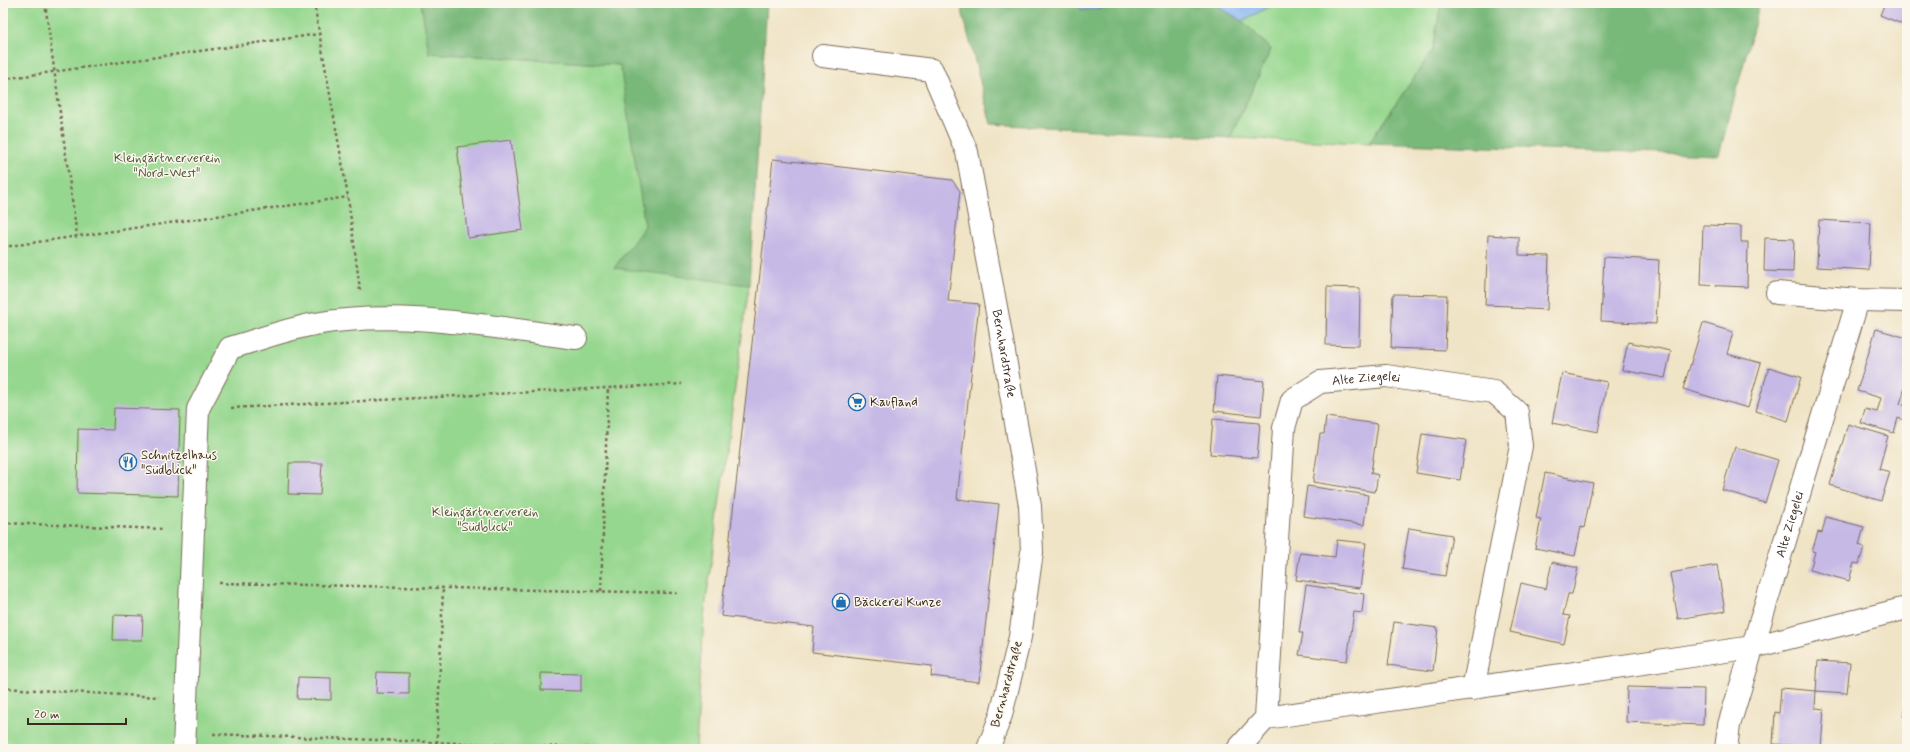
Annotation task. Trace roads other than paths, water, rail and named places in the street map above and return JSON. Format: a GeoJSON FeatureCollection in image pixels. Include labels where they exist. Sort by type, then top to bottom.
{"type":"FeatureCollection","features":[{"type":"Feature","properties":{"kind":"street","name":"Bernhardstraße"},"geometry":{"type":"LineString","coordinates":[[823,56],[932,70],[967,152],[1027,482],[1032,552],[1020,637],[1001,715],[988,749]]}},
{"type":"Feature","properties":{"kind":"street"},"geometry":{"type":"LineString","coordinates":[[1777,293],[1858,300],[1907,301]]}},
{"type":"Feature","properties":{"kind":"street","name":"Alte Ziegelei"},"geometry":{"type":"LineString","coordinates":[[1726,749],[1729,725],[1858,300]]}},
{"type":"Feature","properties":{"kind":"street"},"geometry":{"type":"LineString","coordinates":[[184,741],[192,583],[192,530],[198,409],[230,348],[314,324],[363,318],[434,320],[576,338]]}},
{"type":"Feature","properties":{"kind":"street","name":"Alte Ziegelei"},"geometry":{"type":"LineString","coordinates":[[1266,718],[1284,428],[1292,400],[1320,382],[1386,376],[1494,392],[1517,412],[1521,446],[1473,689]]}},
{"type":"Feature","properties":{"kind":"street"},"geometry":{"type":"LineString","coordinates":[[1238,749],[1266,718],[1753,647],[1906,609]]}},
{"type":"Feature","properties":{"kind":"water"},"geometry":{"type":"Polygon","coordinates":[[[1079,3],[1150,3],[1138,6],[1081,10],[1079,3]]]}},
{"type":"Feature","properties":{"kind":"water"},"geometry":{"type":"Polygon","coordinates":[[[1213,3],[1276,3],[1242,21],[1213,3]]]}},
{"type":"Feature","properties":{"kind":"place","name":"Kaufland"},"geometry":{"type":"Point","coordinates":[857,402]}},
{"type":"Feature","properties":{"kind":"place","name":"Schnitzelhaus \"Südblick\""},"geometry":{"type":"Point","coordinates":[128,462]}},
{"type":"Feature","properties":{"kind":"place","name":"Bäckerei Kunze"},"geometry":{"type":"Point","coordinates":[841,602]}},
{"type":"Feature","properties":{"kind":"park label","name":"Kleingärtnerverein \"Nord-West\""},"geometry":{"type":"Point","coordinates":[167,166]}},
{"type":"Feature","properties":{"kind":"park label","name":"Kleingärtnerverein \"Südblick\""},"geometry":{"type":"Point","coordinates":[485,520]}}]}
